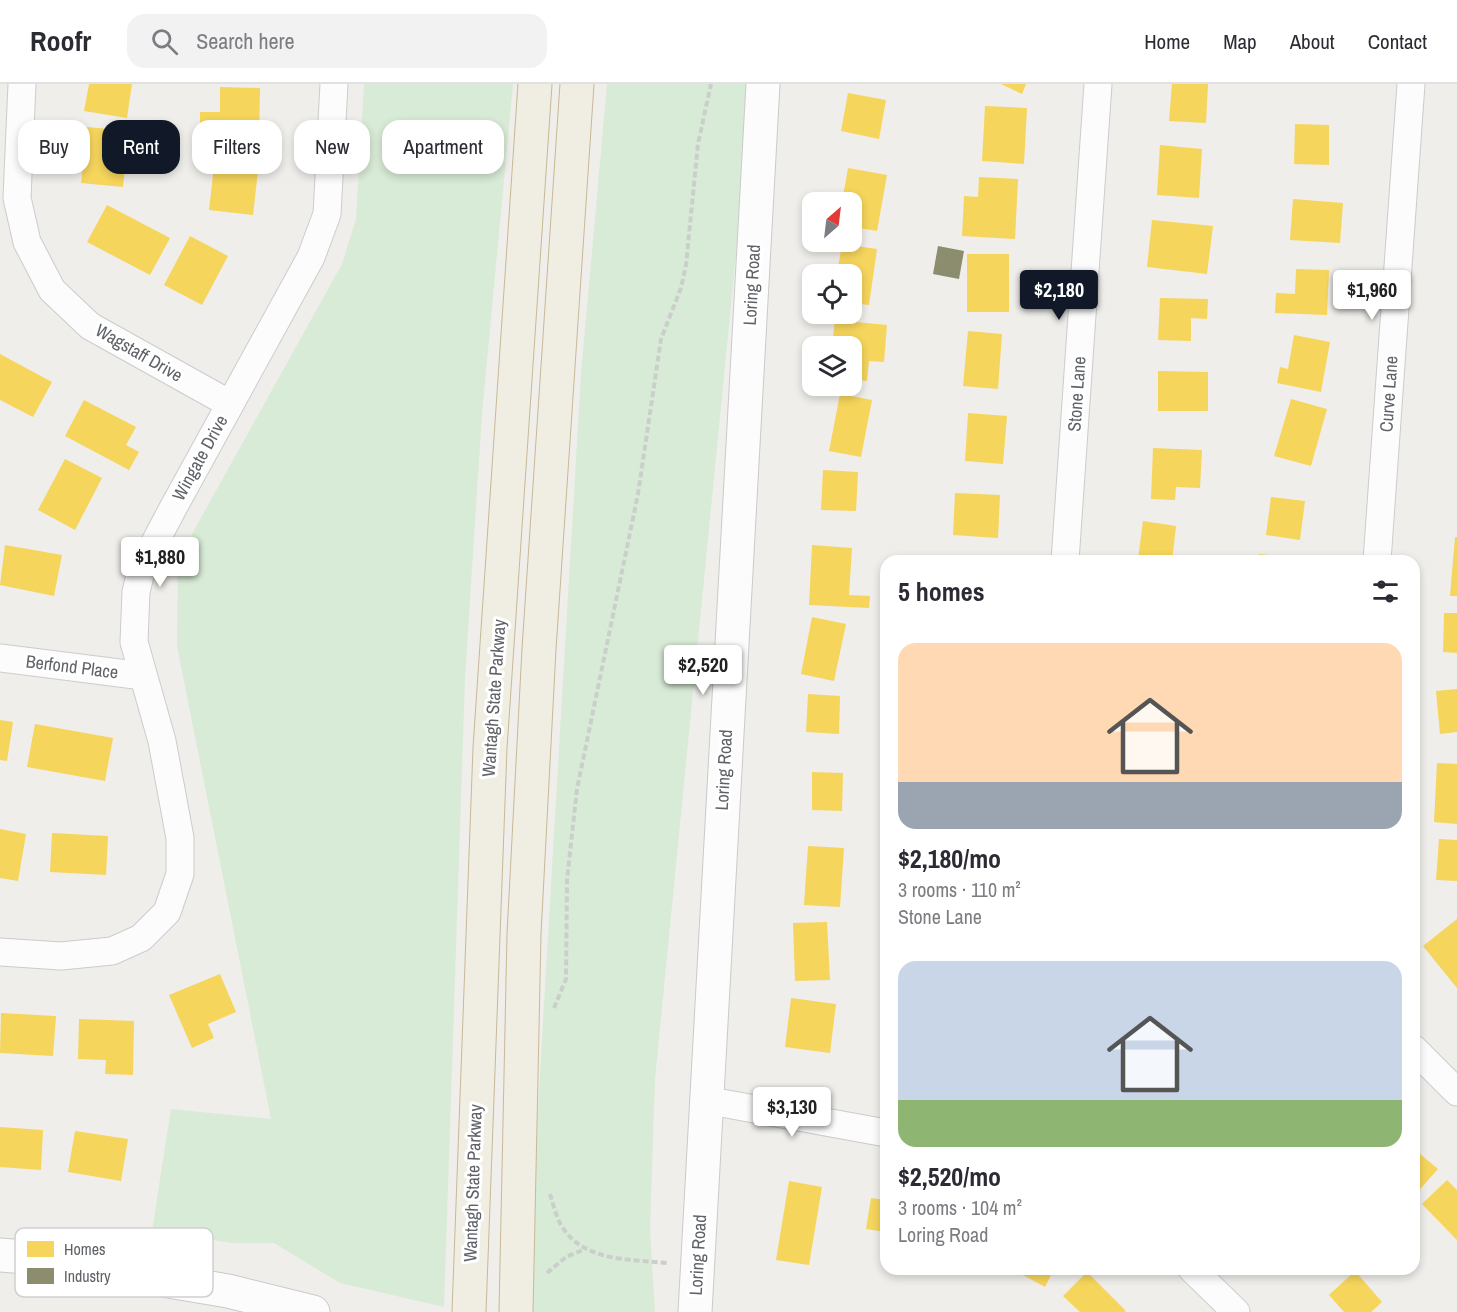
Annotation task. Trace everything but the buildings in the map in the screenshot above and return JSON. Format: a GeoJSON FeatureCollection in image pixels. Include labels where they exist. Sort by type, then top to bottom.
{"type":"FeatureCollection","features":[{"type":"Feature","properties":{"kind":"highway","name":"Wantagh State Parkway"},"geometry":{"type":"LineString","coordinates":[[469,1312],[490,748],[535,84]]}},
{"type":"Feature","properties":{"kind":"highway"},"geometry":{"type":"LineString","coordinates":[[516,1312],[524,934],[539,649],[577,84]]}},
{"type":"Feature","properties":{"kind":"street","name":"Wagstaff Drive"},"geometry":{"type":"LineString","coordinates":[[22,84],[17,198],[27,242],[52,290],[90,326],[230,404]]}},
{"type":"Feature","properties":{"kind":"street","name":"Wingate Drive"},"geometry":{"type":"LineString","coordinates":[[0,952],[61,956],[112,951],[141,938],[167,912],[180,874],[180,838],[162,741],[134,642],[136,592],[142,567],[311,257],[327,214],[334,84]]}},
{"type":"Feature","properties":{"kind":"street","name":"Loring Road"},"geometry":{"type":"LineString","coordinates":[[695,1312],[763,84]]}},
{"type":"Feature","properties":{"kind":"street","name":"Stone Lane"},"geometry":{"type":"LineString","coordinates":[[1065,555],[1098,84]]}},
{"type":"Feature","properties":{"kind":"street","name":"Curve Lane"},"geometry":{"type":"LineString","coordinates":[[1377,555],[1411,84]]}},
{"type":"Feature","properties":{"kind":"street","name":"Berfond Place"},"geometry":{"type":"LineString","coordinates":[[0,658],[143,676]]}},
{"type":"Feature","properties":{"kind":"street"},"geometry":{"type":"LineString","coordinates":[[1420,1055],[1457,1092]]}},
{"type":"Feature","properties":{"kind":"street"},"geometry":{"type":"LineString","coordinates":[[705,1100],[880,1132]]}},
{"type":"Feature","properties":{"kind":"street"},"geometry":{"type":"LineString","coordinates":[[0,1255],[15,1256]]}},
{"type":"Feature","properties":{"kind":"street"},"geometry":{"type":"LineString","coordinates":[[1198,1275],[1236,1312]]}},
{"type":"Feature","properties":{"kind":"street"},"geometry":{"type":"LineString","coordinates":[[213,1288],[313,1312]]}},
{"type":"Feature","properties":{"kind":"path"},"geometry":{"type":"LineString","coordinates":[[552,1010],[566,980],[567,880],[576,789],[638,494],[661,339],[681,288],[686,265],[698,144],[711,84]]}},
{"type":"Feature","properties":{"kind":"path"},"geometry":{"type":"LineString","coordinates":[[546,1184],[561,1225],[578,1245],[601,1256],[698,1266]]}},
{"type":"Feature","properties":{"kind":"path"},"geometry":{"type":"LineString","coordinates":[[542,1281],[548,1271],[566,1257],[586,1248]]}},
{"type":"Feature","properties":{"kind":"green space"},"geometry":{"type":"Polygon","coordinates":[[[364,84],[513,84],[482,414],[465,678],[444,1307],[340,1283],[274,1243],[232,1243],[213,1240],[213,1228],[152,1228],[171,1109],[271,1119],[177,646],[178,559],[342,264],[356,219],[359,174],[370,174],[370,120],[362,120],[364,84]]]}},
{"type":"Feature","properties":{"kind":"green space"},"geometry":{"type":"Polygon","coordinates":[[[607,84],[750,84],[745,162],[655,1079],[650,1229],[655,1312],[526,1312],[581,374],[607,84]]]}}]}
